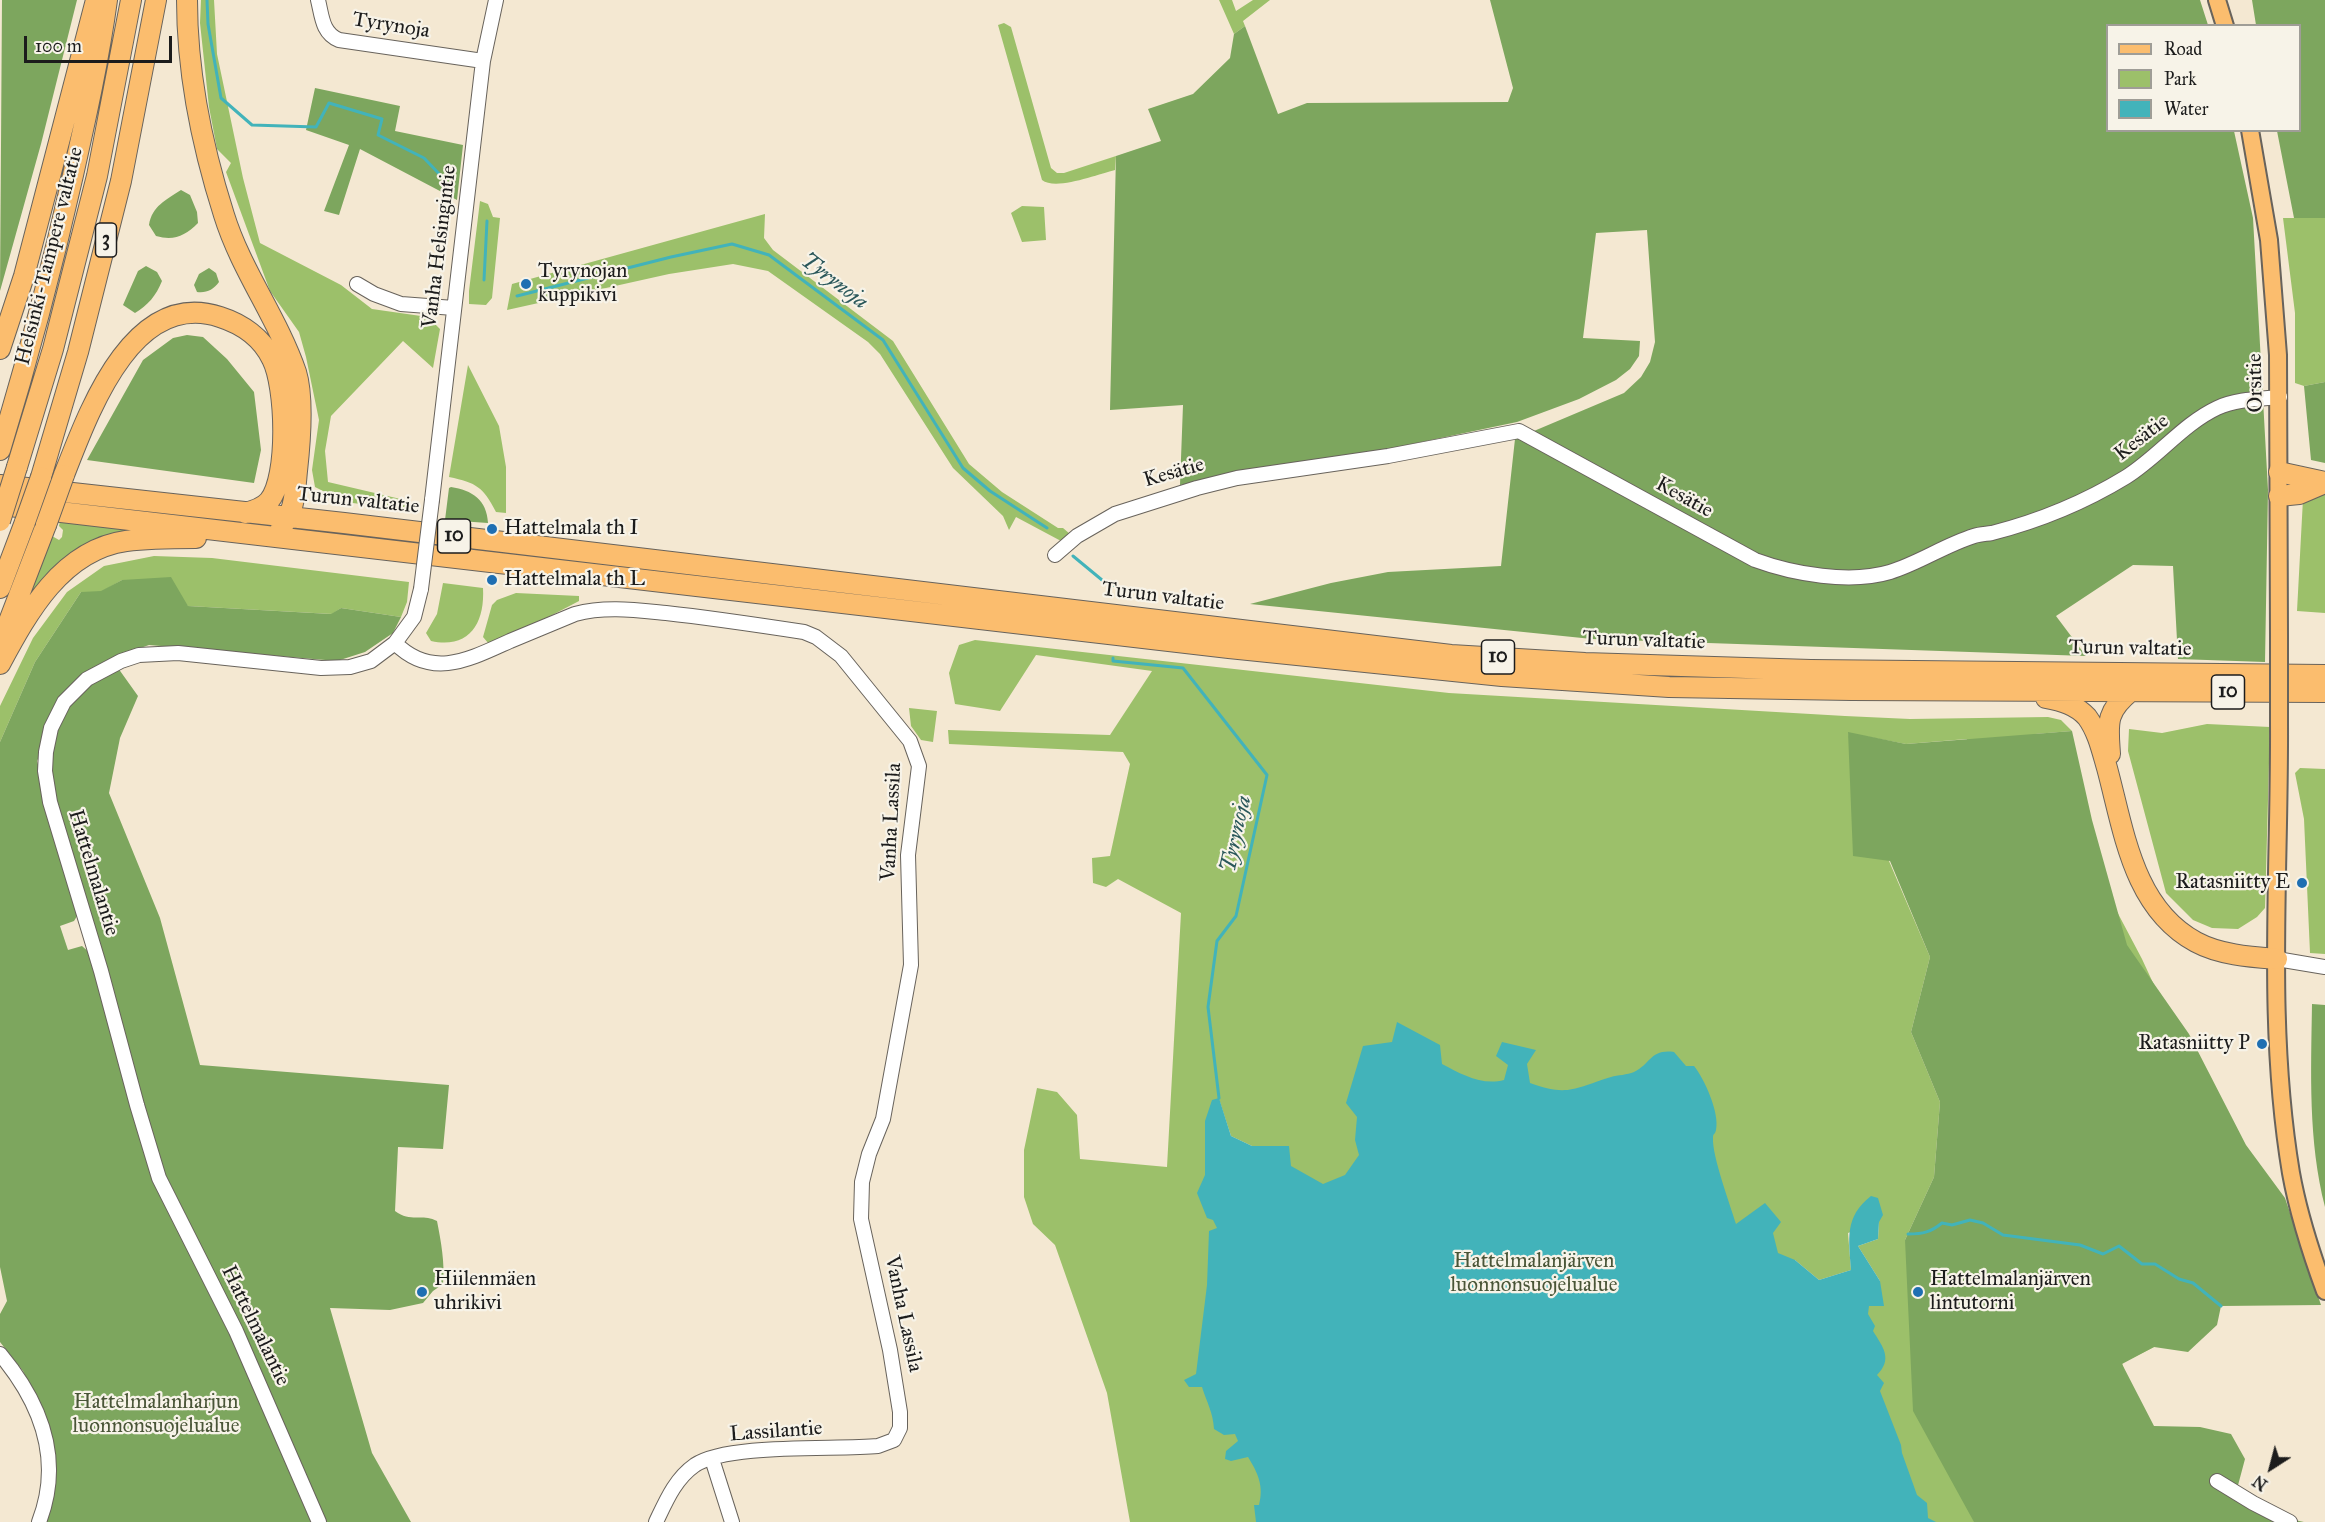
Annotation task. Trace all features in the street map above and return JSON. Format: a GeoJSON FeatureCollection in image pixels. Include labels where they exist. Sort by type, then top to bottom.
{"type":"FeatureCollection","features":[{"type":"Feature","properties":{"kind":"highway"},"geometry":{"type":"LineString","coordinates":[[0,349],[24,276],[96,0]]}},
{"type":"Feature","properties":{"kind":"highway"},"geometry":{"type":"LineString","coordinates":[[0,450],[28,360],[58,242],[99,55],[107,0]]}},
{"type":"Feature","properties":{"kind":"highway","name":"Helsinki-Tampere valtatie"},"geometry":{"type":"LineString","coordinates":[[0,520],[53,349],[97,176],[130,0]]}},
{"type":"Feature","properties":{"kind":"highway","name":"3"},"geometry":{"type":"LineString","coordinates":[[0,588],[41,477],[78,352],[121,181],[156,0]]}},
{"type":"Feature","properties":{"kind":"highway"},"geometry":{"type":"LineString","coordinates":[[187,0],[198,116],[224,215],[237,249],[296,373],[299,430],[294,494],[289,518],[278,530],[263,536]]}},
{"type":"Feature","properties":{"kind":"highway"},"geometry":{"type":"LineString","coordinates":[[0,644],[91,410],[127,349],[143,334],[161,322],[176,316],[193,313],[211,314],[246,329],[261,341],[279,376],[284,431],[277,484],[274,493],[264,505],[245,513]]}},
{"type":"Feature","properties":{"kind":"highway"},"geometry":{"type":"LineString","coordinates":[[2279,472],[2325,482]]}},
{"type":"Feature","properties":{"kind":"highway"},"geometry":{"type":"LineString","coordinates":[[2279,496],[2299,494],[2325,482]]}},
{"type":"Feature","properties":{"kind":"highway","name":"Turun valtatie"},"geometry":{"type":"LineString","coordinates":[[0,485],[344,523],[1451,655],[1585,663],[1811,670],[2324,679]]}},
{"type":"Feature","properties":{"kind":"highway"},"geometry":{"type":"LineString","coordinates":[[294,494],[311,508],[344,523]]}},
{"type":"Feature","properties":{"kind":"highway","name":"Turun valtatie"},"geometry":{"type":"LineString","coordinates":[[0,506],[1229,648],[1502,676],[1669,687],[1999,691],[2131,691],[2324,679]]}},
{"type":"Feature","properties":{"kind":"highway"},"geometry":{"type":"LineString","coordinates":[[0,664],[30,613],[48,589],[65,568],[83,556],[101,547],[125,541],[198,538],[240,533]]}},
{"type":"Feature","properties":{"kind":"highway"},"geometry":{"type":"LineString","coordinates":[[1999,691],[2061,700],[2078,709],[2093,727],[2113,790],[2123,836],[2146,893],[2162,916],[2178,931],[2198,944],[2239,955],[2277,959]]}},
{"type":"Feature","properties":{"kind":"highway"},"geometry":{"type":"LineString","coordinates":[[2113,790],[2108,723],[2114,707],[2131,691]]}},
{"type":"Feature","properties":{"kind":"main road"},"geometry":{"type":"LineString","coordinates":[[2217,0],[2224,24]]}},
{"type":"Feature","properties":{"kind":"main road","name":"Orsitie"},"geometry":{"type":"LineString","coordinates":[[2250,132],[2269,240],[2280,397],[2278,1048],[2291,1175],[2306,1233],[2325,1290]]}},
{"type":"Feature","properties":{"kind":"street","name":"Tyrynoja"},"geometry":{"type":"LineString","coordinates":[[318,0],[325,29],[339,40],[483,61]]}},
{"type":"Feature","properties":{"kind":"street","name":"Vanha Helsingintie"},"geometry":{"type":"LineString","coordinates":[[432,500],[483,61],[496,0]]}},
{"type":"Feature","properties":{"kind":"street"},"geometry":{"type":"LineString","coordinates":[[357,284],[374,294],[401,304],[454,308]]}},
{"type":"Feature","properties":{"kind":"street","name":"Kesätie"},"geometry":{"type":"LineString","coordinates":[[1055,555],[1077,536],[1115,514],[1197,488],[1236,478],[1388,456],[1519,431],[1755,560],[1780,570],[1867,576],[1890,572],[1962,540],[2042,517],[2088,498],[2148,462],[2201,418],[2218,407],[2238,401],[2280,397]]}},
{"type":"Feature","properties":{"kind":"street","name":"Hattelmalantie"},"geometry":{"type":"LineString","coordinates":[[319,1522],[236,1331],[159,1179],[102,971],[50,802],[45,771],[46,752],[51,728],[64,702],[87,679],[121,661],[139,655],[178,652],[321,668],[350,667],[371,662],[395,644],[414,617],[421,589],[432,500]]}},
{"type":"Feature","properties":{"kind":"street","name":"Vanha Lassila"},"geometry":{"type":"LineString","coordinates":[[395,644],[423,662],[452,663],[475,657],[574,614],[615,608],[696,616],[804,632],[841,656],[910,741],[919,766],[908,855],[911,965],[883,1119],[862,1182],[861,1205],[861,1219],[890,1350],[900,1412],[900,1428],[894,1440]]}},
{"type":"Feature","properties":{"kind":"street"},"geometry":{"type":"LineString","coordinates":[[2277,959],[2325,967]]}},
{"type":"Feature","properties":{"kind":"street"},"geometry":{"type":"LineString","coordinates":[[0,1354],[31,1399],[48,1444],[49,1487],[39,1522]]}},
{"type":"Feature","properties":{"kind":"street","name":"Lassilantie"},"geometry":{"type":"LineString","coordinates":[[656,1522],[677,1482],[694,1466],[712,1459],[746,1451],[878,1446],[894,1440]]}},
{"type":"Feature","properties":{"kind":"street"},"geometry":{"type":"LineString","coordinates":[[712,1459],[732,1522]]}},
{"type":"Feature","properties":{"kind":"street"},"geometry":{"type":"LineString","coordinates":[[2217,1481],[2290,1522]]}},
{"type":"Feature","properties":{"kind":"green space"},"geometry":{"type":"Polygon","coordinates":[[[2,0],[77,0],[41,144],[0,291],[2,0]]]}},
{"type":"Feature","properties":{"kind":"green space"},"geometry":{"type":"Polygon","coordinates":[[[201,0],[214,0],[217,54],[243,178],[260,243],[341,285],[372,309],[428,317],[440,329],[433,368],[403,341],[331,416],[325,451],[328,482],[409,501],[415,511],[345,502],[315,487],[312,470],[319,420],[306,357],[299,332],[270,291],[226,172],[231,163],[217,149],[209,107],[200,23],[201,0]]]}},
{"type":"Feature","properties":{"kind":"green space"},"geometry":{"type":"Polygon","coordinates":[[[1219,0],[1232,0],[1236,11],[1253,0],[1270,0],[1243,21],[1245,26],[1234,34],[1219,0]]]}},
{"type":"Feature","properties":{"kind":"green space"},"geometry":{"type":"Polygon","coordinates":[[[1490,0],[2200,0],[2208,24],[2106,24],[2106,132],[2234,132],[2253,218],[2268,490],[2265,662],[2178,659],[2173,566],[2133,565],[2056,616],[2086,656],[1592,639],[1250,604],[1331,583],[1388,572],[1501,566],[1515,439],[1624,393],[1641,377],[1650,362],[1655,342],[1647,230],[1596,233],[1583,338],[1640,341],[1639,356],[1630,369],[1616,380],[1579,399],[1517,422],[1369,453],[1180,485],[1183,405],[1110,410],[1116,156],[1161,141],[1148,109],[1193,94],[1230,58],[1234,34],[1245,26],[1278,114],[1307,103],[1508,102],[1513,88],[1490,0]]]}},
{"type":"Feature","properties":{"kind":"green space"},"geometry":{"type":"Polygon","coordinates":[[[2252,0],[2325,0],[2325,218],[2294,218],[2277,132],[2301,132],[2301,24],[2256,24],[2252,0]]]}},
{"type":"Feature","properties":{"kind":"green space"},"geometry":{"type":"Polygon","coordinates":[[[1004,23],[1011,27],[1051,168],[1057,173],[1064,173],[1116,156],[1115,170],[1067,183],[1048,183],[1042,180],[998,25],[1004,23]]]}},
{"type":"Feature","properties":{"kind":"green space"},"geometry":{"type":"Polygon","coordinates":[[[315,88],[400,106],[395,131],[463,145],[457,200],[360,149],[339,215],[324,211],[349,145],[306,130],[315,88]]]}},
{"type":"Feature","properties":{"kind":"green space"},"geometry":{"type":"Polygon","coordinates":[[[181,190],[190,195],[197,212],[198,223],[174,238],[156,236],[149,225],[153,213],[160,204],[181,190]]]}},
{"type":"Feature","properties":{"kind":"green space"},"geometry":{"type":"Polygon","coordinates":[[[480,201],[488,204],[493,217],[500,218],[492,298],[486,305],[469,304],[480,201]]]}},
{"type":"Feature","properties":{"kind":"green space"},"geometry":{"type":"Polygon","coordinates":[[[1022,206],[1044,207],[1046,240],[1022,242],[1011,213],[1022,206]]]}},
{"type":"Feature","properties":{"kind":"green space"},"geometry":{"type":"Polygon","coordinates":[[[765,214],[764,238],[773,250],[893,341],[969,464],[1002,492],[1070,534],[1061,541],[1016,517],[1009,530],[1003,516],[953,468],[880,354],[868,342],[768,271],[733,264],[669,274],[507,310],[512,284],[765,214]]]}},
{"type":"Feature","properties":{"kind":"green space"},"geometry":{"type":"Polygon","coordinates":[[[2283,218],[2325,218],[2325,382],[2304,386],[2295,383],[2295,313],[2283,218]]]}},
{"type":"Feature","properties":{"kind":"green space"},"geometry":{"type":"Polygon","coordinates":[[[146,266],[157,272],[162,281],[151,300],[135,313],[123,305],[138,271],[146,266]]]}},
{"type":"Feature","properties":{"kind":"green space"},"geometry":{"type":"Polygon","coordinates":[[[209,268],[216,273],[219,282],[210,290],[197,292],[194,285],[199,274],[209,268]]]}},
{"type":"Feature","properties":{"kind":"green space"},"geometry":{"type":"Polygon","coordinates":[[[187,335],[203,337],[227,359],[254,392],[261,450],[254,483],[87,460],[143,360],[173,338],[187,335]]]}},
{"type":"Feature","properties":{"kind":"green space"},"geometry":{"type":"Polygon","coordinates":[[[468,365],[499,426],[506,467],[506,513],[496,512],[478,487],[449,477],[468,365]]]}},
{"type":"Feature","properties":{"kind":"green space"},"geometry":{"type":"Polygon","coordinates":[[[2325,382],[2325,463],[2311,460],[2304,386],[2325,382]]]}},
{"type":"Feature","properties":{"kind":"green space"},"geometry":{"type":"Polygon","coordinates":[[[451,487],[466,491],[477,498],[485,508],[488,523],[445,520],[451,487]]]}},
{"type":"Feature","properties":{"kind":"green space"},"geometry":{"type":"Polygon","coordinates":[[[2310,494],[2325,494],[2325,613],[2297,611],[2303,499],[2310,494]]]}},
{"type":"Feature","properties":{"kind":"green space"},"geometry":{"type":"Polygon","coordinates":[[[60,521],[148,531],[108,541],[21,619],[43,548],[52,536],[59,540],[62,537],[63,530],[59,526],[60,521]]]}},
{"type":"Feature","properties":{"kind":"green space"},"geometry":{"type":"Polygon","coordinates":[[[154,556],[212,558],[409,582],[407,602],[401,617],[341,608],[332,614],[188,606],[122,580],[101,592],[81,592],[35,662],[0,742],[0,706],[33,638],[67,592],[104,566],[154,556]]]}},
{"type":"Feature","properties":{"kind":"green space","name":"Hattelmalanharjun luonnonsuojelualue"},"geometry":{"type":"Polygon","coordinates":[[[171,577],[188,606],[331,614],[341,608],[401,617],[393,633],[365,652],[337,661],[149,645],[109,659],[74,683],[37,761],[79,913],[74,921],[60,926],[68,950],[82,946],[91,954],[142,1142],[228,1326],[314,1522],[45,1522],[54,1489],[53,1442],[23,1371],[0,1342],[0,1314],[7,1301],[0,1267],[0,742],[35,662],[81,592],[101,591],[122,580],[171,577]]]}},
{"type":"Feature","properties":{"kind":"green space"},"geometry":{"type":"Polygon","coordinates":[[[443,583],[483,588],[481,613],[472,631],[465,637],[455,641],[431,641],[426,633],[437,614],[443,583]]]}},
{"type":"Feature","properties":{"kind":"green space"},"geometry":{"type":"Polygon","coordinates":[[[516,593],[579,596],[579,601],[489,644],[483,637],[492,605],[497,600],[516,593]]]}},
{"type":"Feature","properties":{"kind":"green space","name":"Hattelmalanjärven luonnonsuojelualue"},"geometry":{"type":"Polygon","coordinates":[[[975,640],[1449,693],[1910,719],[2048,717],[2061,720],[2072,731],[2035,734],[2095,870],[2142,959],[2296,1292],[2214,1301],[2154,1347],[2122,1363],[2172,1522],[1130,1522],[1107,1393],[1055,1245],[1033,1224],[1024,1197],[1024,1150],[1037,1088],[1057,1092],[1077,1115],[1080,1159],[1167,1167],[1181,913],[1118,879],[1106,887],[1093,883],[1092,858],[1110,856],[1130,764],[1123,752],[949,744],[948,730],[1110,735],[1152,671],[1036,655],[1000,711],[955,704],[949,673],[959,645],[975,640]],[[1848,733],[1889,861],[1930,957],[1911,1032],[1940,1102],[1934,1177],[1905,1240],[1939,1311],[1967,739],[1906,744],[1848,733]],[[1219,1099],[1231,1168],[1289,1146],[1252,1146],[1231,1136],[1219,1099]],[[1879,1222],[1848,1233],[1851,1270],[1819,1280],[1795,1260],[1798,1294],[1880,1281],[1858,1246],[1878,1239],[1879,1222]]]}},
{"type":"Feature","properties":{"kind":"green space"},"geometry":{"type":"Polygon","coordinates":[[[118,668],[138,696],[120,738],[109,793],[160,918],[200,1065],[449,1085],[443,1149],[398,1147],[395,1211],[401,1215],[437,1221],[443,1260],[443,1284],[433,1291],[423,1303],[390,1310],[330,1308],[372,1453],[411,1522],[324,1522],[164,1178],[56,809],[49,775],[54,738],[64,711],[82,689],[118,668]]]}},
{"type":"Feature","properties":{"kind":"green space"},"geometry":{"type":"Polygon","coordinates":[[[909,708],[937,711],[933,742],[921,740],[911,726],[909,708]]]}},
{"type":"Feature","properties":{"kind":"green space"},"geometry":{"type":"Polygon","coordinates":[[[2207,724],[2270,727],[2265,908],[2257,917],[2238,929],[2212,928],[2193,920],[2166,893],[2128,751],[2129,729],[2162,733],[2207,724]]]}},
{"type":"Feature","properties":{"kind":"green space"},"geometry":{"type":"Polygon","coordinates":[[[2072,731],[2092,820],[2127,945],[2189,1034],[2246,1145],[2285,1198],[2321,1305],[2221,1306],[2217,1325],[2188,1352],[2154,1347],[2122,1364],[2154,1426],[2200,1427],[2231,1434],[2245,1459],[2237,1489],[2290,1519],[2304,1522],[1974,1522],[1913,1411],[1905,1240],[1934,1177],[1940,1102],[1911,1032],[1930,957],[1890,861],[1853,856],[1848,732],[1906,744],[2072,731]]]}},
{"type":"Feature","properties":{"kind":"green space"},"geometry":{"type":"Polygon","coordinates":[[[2300,768],[2325,769],[2325,954],[2310,953],[2304,819],[2295,773],[2300,768]]]}},
{"type":"Feature","properties":{"kind":"green space"},"geometry":{"type":"Polygon","coordinates":[[[2312,1004],[2325,1005],[2325,1207],[2313,1132],[2312,1004]]]}},
{"type":"Feature","properties":{"kind":"water"},"geometry":{"type":"Polygon","coordinates":[[[1397,1022],[1440,1045],[1442,1064],[1480,1080],[1504,1080],[1508,1065],[1496,1056],[1502,1042],[1536,1050],[1527,1064],[1530,1083],[1554,1090],[1571,1089],[1631,1073],[1640,1069],[1655,1055],[1674,1052],[1686,1066],[1694,1066],[1710,1096],[1717,1123],[1713,1135],[1715,1156],[1736,1224],[1765,1203],[1781,1222],[1773,1233],[1778,1253],[1795,1260],[1819,1280],[1851,1270],[1849,1238],[1852,1220],[1862,1204],[1871,1196],[1878,1198],[1883,1215],[1879,1222],[1878,1239],[1858,1246],[1880,1281],[1884,1306],[1869,1306],[1868,1314],[1875,1326],[1873,1331],[1885,1353],[1885,1364],[1877,1375],[1884,1383],[1880,1391],[1917,1495],[1927,1503],[1928,1518],[1936,1522],[1256,1522],[1254,1505],[1259,1505],[1261,1492],[1255,1469],[1248,1457],[1231,1461],[1225,1459],[1226,1451],[1238,1441],[1235,1434],[1224,1435],[1214,1429],[1202,1387],[1189,1387],[1184,1380],[1196,1374],[1207,1285],[1209,1231],[1217,1228],[1213,1220],[1207,1218],[1197,1193],[1205,1175],[1205,1121],[1212,1100],[1219,1098],[1231,1136],[1252,1146],[1289,1146],[1291,1166],[1323,1184],[1345,1175],[1359,1155],[1355,1140],[1357,1117],[1346,1103],[1363,1046],[1392,1042],[1397,1022]]]}},
{"type":"Feature","properties":{"kind":"waterway","name":"Tyrynoja"},"geometry":{"type":"LineString","coordinates":[[207,0],[208,24],[221,98],[252,125],[316,127],[329,103],[382,119],[378,135],[424,158],[445,180]]}},
{"type":"Feature","properties":{"kind":"waterway"},"geometry":{"type":"LineString","coordinates":[[484,280],[487,221]]}},
{"type":"Feature","properties":{"kind":"waterway","name":"Tyrynoja"},"geometry":{"type":"LineString","coordinates":[[517,296],[732,244],[769,255],[883,340],[963,468],[990,491],[1047,528]]}},
{"type":"Feature","properties":{"kind":"waterway"},"geometry":{"type":"LineString","coordinates":[[1073,556],[1102,580],[1124,590]]}},
{"type":"Feature","properties":{"kind":"waterway","name":"Tyrynoja"},"geometry":{"type":"LineString","coordinates":[[1113,658],[1113,661],[1183,668],[1267,775],[1236,916],[1217,941],[1208,1007],[1219,1098]]}},
{"type":"Feature","properties":{"kind":"waterway"},"geometry":{"type":"LineString","coordinates":[[1908,1234],[1926,1232],[1942,1223],[1952,1225],[1970,1220],[1983,1223],[2003,1235],[2080,1245],[2103,1254],[2119,1246],[2142,1264],[2155,1264],[2179,1279],[2193,1283],[2221,1306]]}},
{"type":"Feature","properties":{"kind":"place","name":"Tyrynojan kuppikivi"},"geometry":{"type":"Point","coordinates":[526,284]}},
{"type":"Feature","properties":{"kind":"place","name":"Hattelmala th I"},"geometry":{"type":"Point","coordinates":[492,529]}},
{"type":"Feature","properties":{"kind":"place","name":"Hattelmala th L"},"geometry":{"type":"Point","coordinates":[492,580]}},
{"type":"Feature","properties":{"kind":"place","name":"Ratasniitty E"},"geometry":{"type":"Point","coordinates":[2302,883]}},
{"type":"Feature","properties":{"kind":"place","name":"Ratasniitty P"},"geometry":{"type":"Point","coordinates":[2262,1044]}},
{"type":"Feature","properties":{"kind":"place","name":"Hiilenmäen uhrikivi"},"geometry":{"type":"Point","coordinates":[422,1292]}},
{"type":"Feature","properties":{"kind":"place","name":"Hattelmalanjärven lintutorni"},"geometry":{"type":"Point","coordinates":[1918,1292]}}]}
